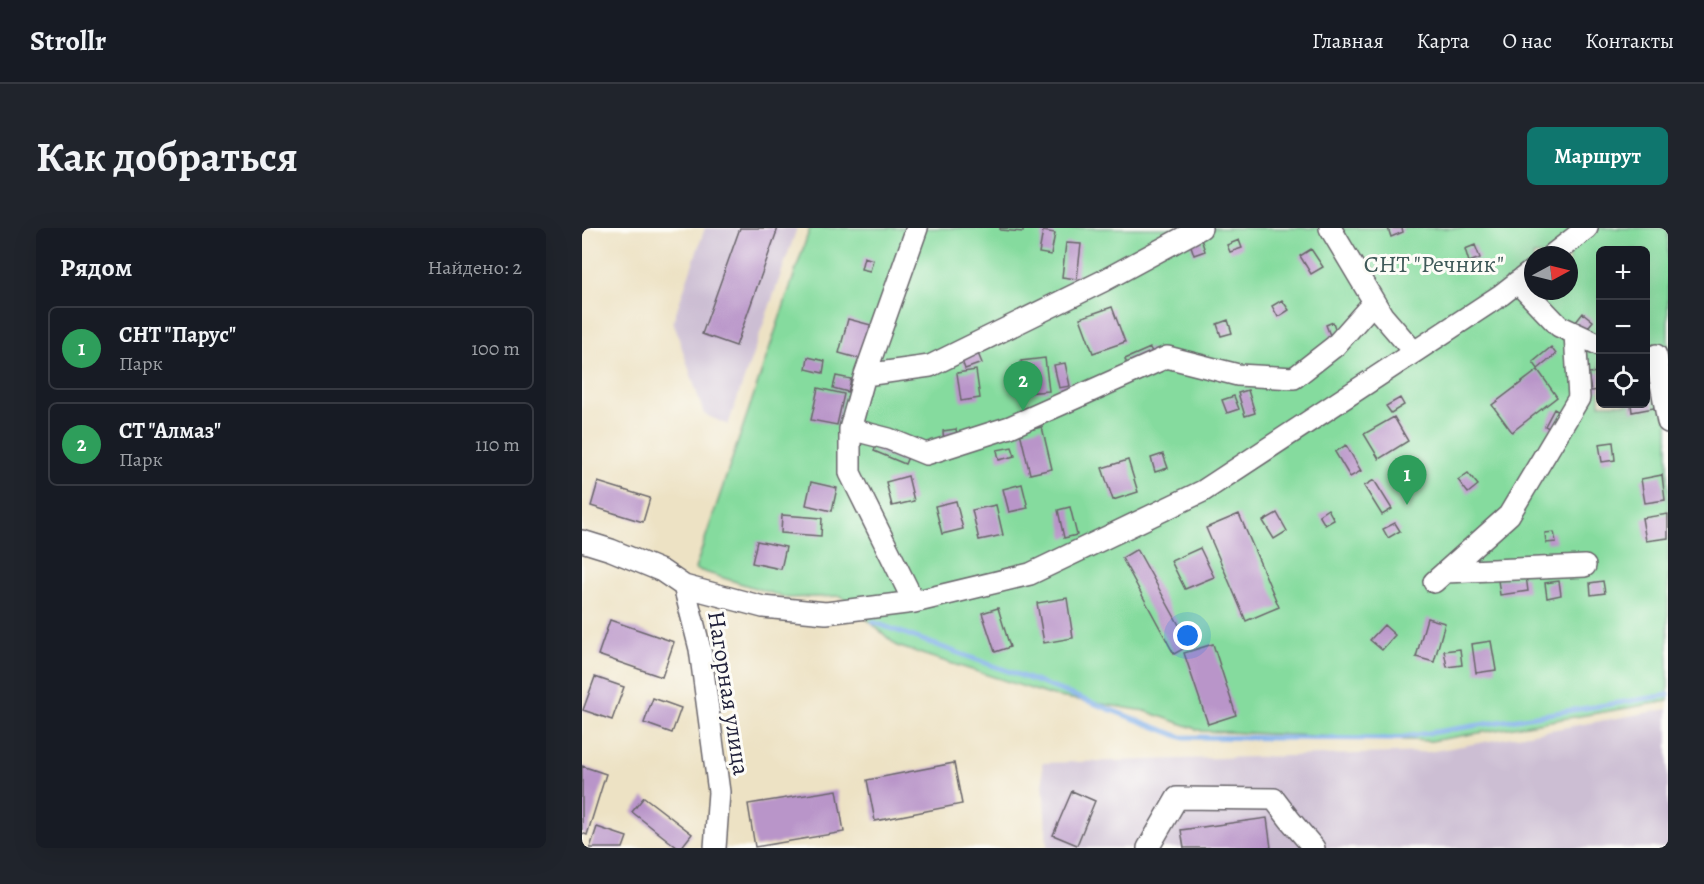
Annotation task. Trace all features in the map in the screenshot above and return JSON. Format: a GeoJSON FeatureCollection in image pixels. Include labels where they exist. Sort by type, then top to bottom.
{"type":"FeatureCollection","features":[{"type":"Feature","properties":{"kind":"street"},"geometry":{"type":"LineString","coordinates":[[914,602],[850,473],[850,429],[865,375],[917,228]]}},
{"type":"Feature","properties":{"kind":"street"},"geometry":{"type":"LineString","coordinates":[[865,375],[930,366],[1103,281],[1201,228]]}},
{"type":"Feature","properties":{"kind":"street"},"geometry":{"type":"LineString","coordinates":[[1330,228],[1382,315],[1414,352]]}},
{"type":"Feature","properties":{"kind":"street"},"geometry":{"type":"LineString","coordinates":[[1564,246],[1587,228]]}},
{"type":"Feature","properties":{"kind":"street"},"geometry":{"type":"LineString","coordinates":[[684,586],[763,607],[826,613],[914,602],[1030,574],[1203,491],[1501,295],[1524,277]]}},
{"type":"Feature","properties":{"kind":"street"},"geometry":{"type":"LineString","coordinates":[[1541,300],[1559,326],[1596,343]]}},
{"type":"Feature","properties":{"kind":"street"},"geometry":{"type":"LineString","coordinates":[[850,429],[889,439],[926,454],[1010,427],[1167,357],[1238,375],[1294,378],[1335,345],[1374,302]]}},
{"type":"Feature","properties":{"kind":"street"},"geometry":{"type":"LineString","coordinates":[[1575,334],[1579,398],[1509,515],[1439,577],[1585,566]]}},
{"type":"Feature","properties":{"kind":"street"},"geometry":{"type":"LineString","coordinates":[[1656,355],[1668,422]]}},
{"type":"Feature","properties":{"kind":"street","name":"Нагорная улица"},"geometry":{"type":"LineString","coordinates":[[582,541],[662,571],[684,586],[700,648],[719,792],[715,848]]}},
{"type":"Feature","properties":{"kind":"street"},"geometry":{"type":"LineString","coordinates":[[1148,848],[1177,798],[1187,798],[1274,799],[1314,848]]}},
{"type":"Feature","properties":{"kind":"shaded area"},"geometry":{"type":"Polygon","coordinates":[[[705,228],[797,228],[728,425],[704,414],[673,321],[705,228]]]}},
{"type":"Feature","properties":{"kind":"shaded area"},"geometry":{"type":"Polygon","coordinates":[[[1668,709],[1668,848],[1047,848],[1042,763],[1428,752],[1668,709]]]}},
{"type":"Feature","properties":{"kind":"green space","name":"СНТ \"Речник\""},"geometry":{"type":"Polygon","coordinates":[[[810,228],[1668,228],[1668,701],[1431,741],[1202,731],[1145,711],[1053,696],[897,646],[841,596],[787,598],[695,569],[810,228]]]}},
{"type":"Feature","properties":{"kind":"building"},"geometry":{"type":"Polygon","coordinates":[[[740,228],[778,228],[736,346],[702,334],[740,228]]]}},
{"type":"Feature","properties":{"kind":"building"},"geometry":{"type":"Polygon","coordinates":[[[1000,228],[1023,228],[1023,232],[1000,230],[1000,228]]]}},
{"type":"Feature","properties":{"kind":"building"},"geometry":{"type":"Polygon","coordinates":[[[1388,228],[1402,228],[1403,232],[1391,237],[1388,228]]]}},
{"type":"Feature","properties":{"kind":"building"},"geometry":{"type":"Polygon","coordinates":[[[1043,231],[1055,233],[1051,255],[1039,253],[1043,231]]]}},
{"type":"Feature","properties":{"kind":"building"},"geometry":{"type":"Polygon","coordinates":[[[1201,239],[1205,251],[1194,255],[1190,243],[1201,239]]]}},
{"type":"Feature","properties":{"kind":"building"},"geometry":{"type":"Polygon","coordinates":[[[1239,240],[1242,248],[1230,252],[1227,245],[1239,240]]]}},
{"type":"Feature","properties":{"kind":"building"},"geometry":{"type":"Polygon","coordinates":[[[1066,243],[1081,244],[1077,279],[1062,277],[1066,243]]]}},
{"type":"Feature","properties":{"kind":"building"},"geometry":{"type":"Polygon","coordinates":[[[1475,245],[1480,258],[1469,262],[1465,249],[1475,245]]]}},
{"type":"Feature","properties":{"kind":"building"},"geometry":{"type":"Polygon","coordinates":[[[1311,249],[1323,267],[1311,274],[1300,256],[1311,249]]]}},
{"type":"Feature","properties":{"kind":"building"},"geometry":{"type":"Polygon","coordinates":[[[864,257],[873,260],[870,271],[861,269],[864,257]]]}},
{"type":"Feature","properties":{"kind":"building"},"geometry":{"type":"Polygon","coordinates":[[[1282,300],[1289,310],[1278,317],[1272,306],[1282,300]]]}},
{"type":"Feature","properties":{"kind":"building"},"geometry":{"type":"Polygon","coordinates":[[[1112,307],[1125,342],[1093,353],[1080,318],[1112,307]]]}},
{"type":"Feature","properties":{"kind":"building"},"geometry":{"type":"Polygon","coordinates":[[[1583,313],[1593,321],[1582,335],[1572,327],[1583,313]]]}},
{"type":"Feature","properties":{"kind":"building"},"geometry":{"type":"Polygon","coordinates":[[[848,319],[871,325],[861,359],[839,353],[848,319]]]}},
{"type":"Feature","properties":{"kind":"building"},"geometry":{"type":"Polygon","coordinates":[[[1228,320],[1232,333],[1221,336],[1217,324],[1228,320]]]}},
{"type":"Feature","properties":{"kind":"building"},"geometry":{"type":"Polygon","coordinates":[[[1333,322],[1337,335],[1331,338],[1326,325],[1333,322]]]}},
{"type":"Feature","properties":{"kind":"building"},"geometry":{"type":"Polygon","coordinates":[[[1551,347],[1556,354],[1538,369],[1533,362],[1551,347]]]}},
{"type":"Feature","properties":{"kind":"building"},"geometry":{"type":"Polygon","coordinates":[[[1150,348],[1154,356],[1128,367],[1125,359],[1150,348]]]}},
{"type":"Feature","properties":{"kind":"building"},"geometry":{"type":"Polygon","coordinates":[[[977,351],[982,363],[965,369],[961,358],[977,351]]]}},
{"type":"Feature","properties":{"kind":"building"},"geometry":{"type":"Polygon","coordinates":[[[808,357],[825,361],[823,373],[806,369],[808,357]]]}},
{"type":"Feature","properties":{"kind":"building"},"geometry":{"type":"Polygon","coordinates":[[[1045,358],[1049,391],[1025,393],[1021,361],[1045,358]]]}},
{"type":"Feature","properties":{"kind":"building"},"geometry":{"type":"Polygon","coordinates":[[[1065,363],[1070,386],[1059,388],[1054,365],[1065,363]]]}},
{"type":"Feature","properties":{"kind":"building"},"geometry":{"type":"Polygon","coordinates":[[[1650,368],[1653,368],[1656,386],[1650,387],[1650,368]]]}},
{"type":"Feature","properties":{"kind":"building"},"geometry":{"type":"Polygon","coordinates":[[[976,370],[980,398],[961,401],[957,373],[976,370]]]}},
{"type":"Feature","properties":{"kind":"building"},"geometry":{"type":"Polygon","coordinates":[[[1538,370],[1557,397],[1512,432],[1492,405],[1538,370]]]}},
{"type":"Feature","properties":{"kind":"building"},"geometry":{"type":"Polygon","coordinates":[[[1596,372],[1596,390],[1591,391],[1588,373],[1596,372]]]}},
{"type":"Feature","properties":{"kind":"building"},"geometry":{"type":"Polygon","coordinates":[[[836,376],[851,379],[848,392],[833,388],[836,376]]]}},
{"type":"Feature","properties":{"kind":"building"},"geometry":{"type":"Polygon","coordinates":[[[818,388],[844,394],[837,425],[811,420],[818,388]]]}},
{"type":"Feature","properties":{"kind":"building"},"geometry":{"type":"Polygon","coordinates":[[[1248,390],[1255,413],[1245,416],[1238,393],[1248,390]]]}},
{"type":"Feature","properties":{"kind":"building"},"geometry":{"type":"Polygon","coordinates":[[[1650,391],[1652,391],[1654,408],[1632,412],[1632,408],[1650,408],[1650,391]]]}},
{"type":"Feature","properties":{"kind":"building"},"geometry":{"type":"Polygon","coordinates":[[[1234,396],[1239,409],[1227,413],[1222,400],[1234,396]]]}},
{"type":"Feature","properties":{"kind":"building"},"geometry":{"type":"Polygon","coordinates":[[[1400,398],[1404,405],[1391,413],[1386,406],[1400,398]]]}},
{"type":"Feature","properties":{"kind":"building"},"geometry":{"type":"Polygon","coordinates":[[[1554,409],[1561,413],[1552,430],[1545,426],[1554,409]]]}},
{"type":"Feature","properties":{"kind":"building"},"geometry":{"type":"Polygon","coordinates":[[[1394,417],[1408,441],[1379,459],[1364,434],[1394,417]]]}},
{"type":"Feature","properties":{"kind":"building"},"geometry":{"type":"Polygon","coordinates":[[[1042,427],[1052,469],[1030,474],[1020,432],[1042,427]]]}},
{"type":"Feature","properties":{"kind":"building"},"geometry":{"type":"Polygon","coordinates":[[[956,429],[958,441],[944,444],[943,431],[956,429]]]}},
{"type":"Feature","properties":{"kind":"building"},"geometry":{"type":"Polygon","coordinates":[[[1613,442],[1615,460],[1602,462],[1599,444],[1613,442]]]}},
{"type":"Feature","properties":{"kind":"building"},"geometry":{"type":"Polygon","coordinates":[[[877,443],[908,457],[905,464],[874,451],[877,443]]]}},
{"type":"Feature","properties":{"kind":"building"},"geometry":{"type":"Polygon","coordinates":[[[1346,445],[1361,471],[1350,477],[1335,452],[1346,445]]]}},
{"type":"Feature","properties":{"kind":"building"},"geometry":{"type":"Polygon","coordinates":[[[1012,447],[1015,456],[999,460],[997,450],[1012,447]]]}},
{"type":"Feature","properties":{"kind":"building"},"geometry":{"type":"Polygon","coordinates":[[[1163,454],[1168,468],[1155,472],[1151,458],[1163,454]]]}},
{"type":"Feature","properties":{"kind":"building"},"geometry":{"type":"Polygon","coordinates":[[[1128,460],[1138,492],[1113,500],[1102,468],[1128,460]]]}},
{"type":"Feature","properties":{"kind":"building"},"geometry":{"type":"Polygon","coordinates":[[[1468,473],[1478,485],[1468,493],[1458,480],[1468,473]]]}},
{"type":"Feature","properties":{"kind":"building"},"geometry":{"type":"Polygon","coordinates":[[[1662,475],[1665,500],[1645,503],[1641,479],[1662,475]]]}},
{"type":"Feature","properties":{"kind":"building"},"geometry":{"type":"Polygon","coordinates":[[[908,476],[914,501],[892,506],[886,482],[908,476]]]}},
{"type":"Feature","properties":{"kind":"building"},"geometry":{"type":"Polygon","coordinates":[[[1374,480],[1392,509],[1382,515],[1364,486],[1374,480]]]}},
{"type":"Feature","properties":{"kind":"building"},"geometry":{"type":"Polygon","coordinates":[[[598,482],[650,498],[643,522],[591,506],[598,482]]]}},
{"type":"Feature","properties":{"kind":"building"},"geometry":{"type":"Polygon","coordinates":[[[811,482],[837,488],[832,511],[806,505],[811,482]]]}},
{"type":"Feature","properties":{"kind":"building"},"geometry":{"type":"Polygon","coordinates":[[[1022,484],[1028,508],[1009,512],[1003,489],[1022,484]]]}},
{"type":"Feature","properties":{"kind":"building"},"geometry":{"type":"Polygon","coordinates":[[[956,501],[963,529],[942,534],[935,506],[956,501]]]}},
{"type":"Feature","properties":{"kind":"building"},"geometry":{"type":"Polygon","coordinates":[[[996,505],[1003,535],[979,540],[972,510],[996,505]]]}},
{"type":"Feature","properties":{"kind":"building"},"geometry":{"type":"Polygon","coordinates":[[[1070,507],[1077,535],[1064,538],[1058,510],[1070,507]]]}},
{"type":"Feature","properties":{"kind":"building"},"geometry":{"type":"Polygon","coordinates":[[[1328,509],[1334,520],[1325,525],[1319,515],[1328,509]]]}},
{"type":"Feature","properties":{"kind":"building"},"geometry":{"type":"Polygon","coordinates":[[[1277,513],[1287,531],[1274,539],[1263,521],[1277,513]]]}},
{"type":"Feature","properties":{"kind":"building"},"geometry":{"type":"Polygon","coordinates":[[[1239,514],[1279,607],[1246,621],[1206,528],[1239,514]]]}},
{"type":"Feature","properties":{"kind":"building"},"geometry":{"type":"Polygon","coordinates":[[[1668,514],[1668,538],[1646,541],[1642,518],[1668,514]]]}},
{"type":"Feature","properties":{"kind":"building"},"geometry":{"type":"Polygon","coordinates":[[[782,515],[822,518],[821,536],[781,533],[782,515]]]}},
{"type":"Feature","properties":{"kind":"building"},"geometry":{"type":"Polygon","coordinates":[[[1395,523],[1400,531],[1388,538],[1383,529],[1395,523]]]}},
{"type":"Feature","properties":{"kind":"building"},"geometry":{"type":"Polygon","coordinates":[[[1554,532],[1556,542],[1546,543],[1545,533],[1554,532]]]}},
{"type":"Feature","properties":{"kind":"building"},"geometry":{"type":"Polygon","coordinates":[[[757,541],[786,547],[781,569],[752,563],[757,541]]]}},
{"type":"Feature","properties":{"kind":"building"},"geometry":{"type":"Polygon","coordinates":[[[1200,548],[1214,577],[1185,589],[1171,561],[1200,548]]]}},
{"type":"Feature","properties":{"kind":"building"},"geometry":{"type":"Polygon","coordinates":[[[1137,549],[1190,645],[1174,654],[1122,558],[1137,549]]]}},
{"type":"Feature","properties":{"kind":"building"},"geometry":{"type":"Polygon","coordinates":[[[1526,576],[1528,591],[1500,595],[1498,580],[1526,576]]]}},
{"type":"Feature","properties":{"kind":"building"},"geometry":{"type":"Polygon","coordinates":[[[1559,581],[1561,595],[1547,598],[1545,583],[1559,581]]]}},
{"type":"Feature","properties":{"kind":"building"},"geometry":{"type":"Polygon","coordinates":[[[1603,581],[1605,593],[1591,595],[1590,583],[1603,581]]]}},
{"type":"Feature","properties":{"kind":"building"},"geometry":{"type":"Polygon","coordinates":[[[1067,598],[1073,638],[1044,643],[1037,603],[1067,598]]]}},
{"type":"Feature","properties":{"kind":"building"},"geometry":{"type":"Polygon","coordinates":[[[998,608],[1010,647],[995,652],[982,613],[998,608]]]}},
{"type":"Feature","properties":{"kind":"building"},"geometry":{"type":"Polygon","coordinates":[[[1427,618],[1445,623],[1434,662],[1416,657],[1427,618]]]}},
{"type":"Feature","properties":{"kind":"building"},"geometry":{"type":"Polygon","coordinates":[[[610,620],[674,642],[662,677],[598,655],[610,620]]]}},
{"type":"Feature","properties":{"kind":"building"},"geometry":{"type":"Polygon","coordinates":[[[1384,625],[1395,635],[1382,650],[1370,640],[1384,625]]]}},
{"type":"Feature","properties":{"kind":"building"},"geometry":{"type":"Polygon","coordinates":[[[1491,641],[1496,670],[1476,673],[1472,644],[1491,641]]]}},
{"type":"Feature","properties":{"kind":"building"},"geometry":{"type":"Polygon","coordinates":[[[1213,644],[1236,715],[1208,724],[1184,653],[1213,644]]]}},
{"type":"Feature","properties":{"kind":"building"},"geometry":{"type":"Polygon","coordinates":[[[1460,649],[1462,665],[1447,667],[1444,651],[1460,649]]]}},
{"type":"Feature","properties":{"kind":"building"},"geometry":{"type":"Polygon","coordinates":[[[595,677],[624,687],[612,720],[583,710],[595,677]]]}},
{"type":"Feature","properties":{"kind":"building"},"geometry":{"type":"Polygon","coordinates":[[[653,698],[681,708],[672,733],[644,723],[653,698]]]}},
{"type":"Feature","properties":{"kind":"building"},"geometry":{"type":"Polygon","coordinates":[[[954,763],[962,804],[875,821],[867,780],[954,763]]]}},
{"type":"Feature","properties":{"kind":"building"},"geometry":{"type":"Polygon","coordinates":[[[582,766],[606,774],[587,835],[582,833],[582,766]]]}},
{"type":"Feature","properties":{"kind":"building"},"geometry":{"type":"Polygon","coordinates":[[[837,790],[844,832],[755,847],[748,804],[837,790]]]}},
{"type":"Feature","properties":{"kind":"building"},"geometry":{"type":"Polygon","coordinates":[[[1072,791],[1095,801],[1077,845],[1053,835],[1072,791]]]}},
{"type":"Feature","properties":{"kind":"building"},"geometry":{"type":"Polygon","coordinates":[[[644,797],[692,834],[681,848],[632,812],[644,797]]]}},
{"type":"Feature","properties":{"kind":"building"},"geometry":{"type":"Polygon","coordinates":[[[1267,818],[1271,848],[1184,848],[1181,830],[1267,818]]]}},
{"type":"Feature","properties":{"kind":"building"},"geometry":{"type":"Polygon","coordinates":[[[597,827],[627,837],[623,848],[590,848],[597,827]]]}},
{"type":"Feature","properties":{"kind":"waterway"},"geometry":{"type":"LineString","coordinates":[[873,622],[1181,737],[1391,739],[1668,695]]}},
{"type":"Feature","properties":{"kind":"place","name":"СТ \"Алмаз\""},"geometry":{"type":"Point","coordinates":[1023,411]}},
{"type":"Feature","properties":{"kind":"place","name":"СНТ \"Парус\""},"geometry":{"type":"Point","coordinates":[1407,505]}}]}
